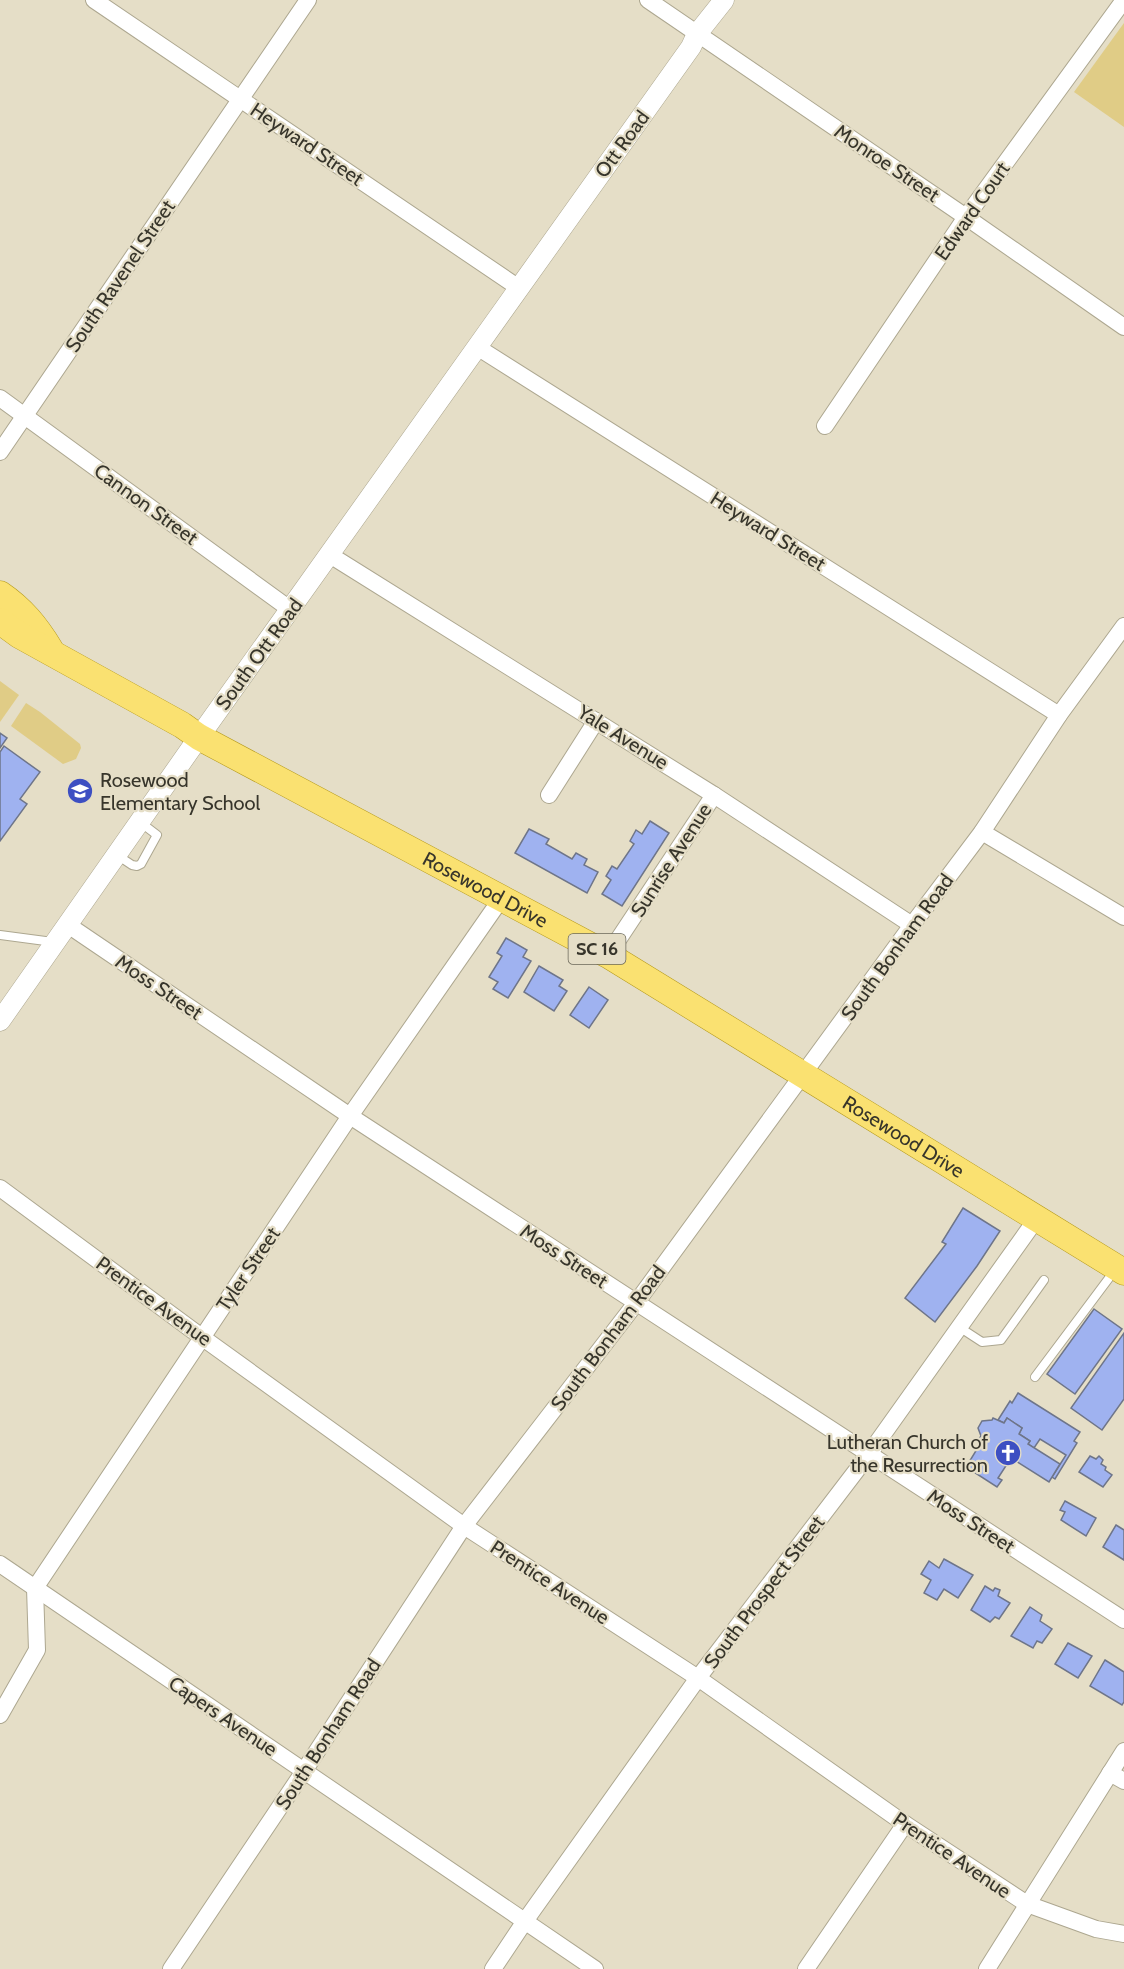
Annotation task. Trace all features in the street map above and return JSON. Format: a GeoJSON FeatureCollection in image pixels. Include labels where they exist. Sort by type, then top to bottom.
{"type":"FeatureCollection","features":[{"type":"Feature","properties":{"kind":"main road","name":"Rosewood Drive"},"geometry":{"type":"LineString","coordinates":[[0,594],[17,606],[34,624],[53,654]]}},
{"type":"Feature","properties":{"kind":"main road","name":"Rosewood Drive"},"geometry":{"type":"LineString","coordinates":[[0,621],[19,635],[200,737],[608,955],[1120,1270]]}},
{"type":"Feature","properties":{"kind":"street","name":"Heyward Street"},"geometry":{"type":"LineString","coordinates":[[94,0],[519,288]]}},
{"type":"Feature","properties":{"kind":"street","name":"South Ravenel Street"},"geometry":{"type":"LineString","coordinates":[[0,452],[308,0]]}},
{"type":"Feature","properties":{"kind":"street","name":"Monroe Street"},"geometry":{"type":"LineString","coordinates":[[648,0],[1124,327]]}},
{"type":"Feature","properties":{"kind":"street","name":"Ott Road"},"geometry":{"type":"LineString","coordinates":[[519,288],[691,47],[697,34],[724,0]]}},
{"type":"Feature","properties":{"kind":"street","name":"Edward Court"},"geometry":{"type":"LineString","coordinates":[[825,426],[966,217],[1124,0]]}},
{"type":"Feature","properties":{"kind":"street","name":"South Ott Road"},"geometry":{"type":"LineString","coordinates":[[0,1021],[519,288]]}},
{"type":"Feature","properties":{"kind":"street","name":"Heyward Street"},"geometry":{"type":"LineString","coordinates":[[477,347],[1059,715]]}},
{"type":"Feature","properties":{"kind":"street","name":"Cannon Street"},"geometry":{"type":"LineString","coordinates":[[0,398],[291,610]]}},
{"type":"Feature","properties":{"kind":"street","name":"Yale Avenue"},"geometry":{"type":"LineString","coordinates":[[330,555],[714,795],[912,925]]}},
{"type":"Feature","properties":{"kind":"street","name":"South Bonham Road"},"geometry":{"type":"LineString","coordinates":[[171,1969],[464,1526],[636,1303],[982,832],[1059,715],[1124,626]]}},
{"type":"Feature","properties":{"kind":"street"},"geometry":{"type":"LineString","coordinates":[[549,795],[596,721]]}},
{"type":"Feature","properties":{"kind":"street","name":"Sunrise Avenue"},"geometry":{"type":"LineString","coordinates":[[608,955],[714,795]]}},
{"type":"Feature","properties":{"kind":"street"},"geometry":{"type":"LineString","coordinates":[[982,832],[1124,917]]}},
{"type":"Feature","properties":{"kind":"street","name":"Tyler Street"},"geometry":{"type":"LineString","coordinates":[[35,1588],[350,1116],[501,899]]}},
{"type":"Feature","properties":{"kind":"street","name":"Moss Street"},"geometry":{"type":"LineString","coordinates":[[68,925],[350,1116],[1124,1620]]}},
{"type":"Feature","properties":{"kind":"street","name":"Prentice Avenue"},"geometry":{"type":"LineString","coordinates":[[0,1188],[464,1526],[699,1678],[905,1824],[1027,1904],[1096,1929],[1124,1934]]}},
{"type":"Feature","properties":{"kind":"street","name":"South Prospect Street"},"geometry":{"type":"LineString","coordinates":[[493,1969],[699,1678],[869,1454],[1037,1218]]}},
{"type":"Feature","properties":{"kind":"street","name":"Capers Avenue"},"geometry":{"type":"LineString","coordinates":[[0,1564],[595,1969]]}},
{"type":"Feature","properties":{"kind":"street"},"geometry":{"type":"LineString","coordinates":[[0,1715],[37,1650],[35,1588]]}},
{"type":"Feature","properties":{"kind":"street"},"geometry":{"type":"LineString","coordinates":[[987,1969],[1027,1904],[1117,1777],[1124,1751]]}},
{"type":"Feature","properties":{"kind":"street"},"geometry":{"type":"LineString","coordinates":[[806,1969],[905,1824]]}},
{"type":"Feature","properties":{"kind":"lane"},"geometry":{"type":"LineString","coordinates":[[0,934],[55,943]]}},
{"type":"Feature","properties":{"kind":"lane"},"geometry":{"type":"LineString","coordinates":[[1035,1377],[1120,1270]]}},
{"type":"Feature","properties":{"kind":"lane"},"geometry":{"type":"LineString","coordinates":[[959,1327],[982,1342],[1001,1340],[1044,1280]]}},
{"type":"Feature","properties":{"kind":"shaded area"},"geometry":{"type":"Polygon","coordinates":[[[1124,23],[1124,127],[1074,92],[1124,23]]]}},
{"type":"Feature","properties":{"kind":"shaded area"},"geometry":{"type":"Polygon","coordinates":[[[0,681],[19,695],[0,722],[0,681]]]}},
{"type":"Feature","properties":{"kind":"shaded area"},"geometry":{"type":"Polygon","coordinates":[[[26,703],[80,744],[81,748],[76,759],[63,764],[11,726],[26,703]]]}},
{"type":"Feature","properties":{"kind":"building"},"geometry":{"type":"Polygon","coordinates":[[[0,733],[7,738],[0,748],[0,733]]]}},
{"type":"Feature","properties":{"kind":"building"},"geometry":{"type":"Polygon","coordinates":[[[4,746],[40,772],[20,799],[27,804],[0,841],[0,752],[4,746]]]}},
{"type":"Feature","properties":{"kind":"building"},"geometry":{"type":"Polygon","coordinates":[[[650,821],[669,833],[622,906],[602,894],[611,880],[606,876],[612,866],[617,869],[634,844],[630,841],[636,830],[642,834],[650,821]]]}},
{"type":"Feature","properties":{"kind":"building"},"geometry":{"type":"Polygon","coordinates":[[[529,829],[549,839],[546,844],[572,859],[576,853],[587,859],[584,865],[598,872],[587,893],[515,853],[529,829]]]}},
{"type":"Feature","properties":{"kind":"building"},"geometry":{"type":"Polygon","coordinates":[[[506,938],[527,950],[523,957],[531,961],[508,998],[493,989],[498,982],[489,977],[502,956],[497,953],[506,938]]]}},
{"type":"Feature","properties":{"kind":"building"},"geometry":{"type":"Polygon","coordinates":[[[539,966],[563,980],[559,986],[567,991],[554,1011],[524,992],[539,966]]]}},
{"type":"Feature","properties":{"kind":"building"},"geometry":{"type":"Polygon","coordinates":[[[589,987],[608,1000],[589,1028],[570,1015],[589,987]]]}},
{"type":"Feature","properties":{"kind":"building"},"geometry":{"type":"Polygon","coordinates":[[[963,1208],[1000,1231],[935,1322],[905,1298],[946,1244],[942,1242],[963,1208]]]}},
{"type":"Feature","properties":{"kind":"building"},"geometry":{"type":"Polygon","coordinates":[[[1094,1309],[1122,1329],[1075,1394],[1047,1374],[1094,1309]]]}},
{"type":"Feature","properties":{"kind":"building"},"geometry":{"type":"Polygon","coordinates":[[[1124,1333],[1124,1399],[1102,1430],[1071,1408],[1124,1333]]]}},
{"type":"Feature","properties":{"kind":"building"},"geometry":{"type":"Polygon","coordinates":[[[1018,1393],[1080,1432],[1074,1441],[1077,1443],[1055,1479],[1052,1477],[1066,1455],[1040,1439],[1034,1448],[1028,1444],[1030,1441],[1019,1434],[1022,1428],[1007,1418],[1004,1423],[998,1420],[1018,1393]]]}},
{"type":"Feature","properties":{"kind":"building","name":"Lutheran Church of the Resurrection"},"geometry":{"type":"Polygon","coordinates":[[[993,1418],[1004,1423],[1007,1418],[1022,1428],[1019,1434],[1030,1441],[1028,1444],[1060,1464],[1049,1482],[1011,1458],[998,1478],[1002,1480],[997,1487],[966,1467],[982,1441],[979,1439],[981,1436],[978,1428],[982,1421],[993,1418]]]}},
{"type":"Feature","properties":{"kind":"building"},"geometry":{"type":"Polygon","coordinates":[[[1090,1456],[1096,1459],[1099,1456],[1103,1460],[1101,1464],[1106,1467],[1105,1470],[1112,1475],[1103,1487],[1079,1472],[1090,1456]]]}},
{"type":"Feature","properties":{"kind":"building"},"geometry":{"type":"Polygon","coordinates":[[[1065,1501],[1096,1518],[1086,1536],[1061,1520],[1065,1512],[1060,1510],[1065,1501]]]}},
{"type":"Feature","properties":{"kind":"building"},"geometry":{"type":"Polygon","coordinates":[[[1116,1525],[1124,1530],[1124,1560],[1103,1547],[1116,1525]]]}},
{"type":"Feature","properties":{"kind":"building"},"geometry":{"type":"Polygon","coordinates":[[[944,1559],[973,1575],[958,1598],[944,1589],[937,1600],[924,1593],[931,1580],[921,1574],[929,1561],[939,1568],[944,1559]]]}},
{"type":"Feature","properties":{"kind":"building"},"geometry":{"type":"Polygon","coordinates":[[[985,1586],[993,1591],[995,1588],[1000,1590],[998,1596],[1010,1603],[999,1619],[995,1617],[990,1622],[971,1610],[985,1586]]]}},
{"type":"Feature","properties":{"kind":"building"},"geometry":{"type":"Polygon","coordinates":[[[1030,1607],[1042,1615],[1040,1621],[1052,1629],[1042,1643],[1037,1641],[1033,1648],[1011,1636],[1030,1607]]]}},
{"type":"Feature","properties":{"kind":"building"},"geometry":{"type":"Polygon","coordinates":[[[1068,1643],[1092,1656],[1078,1678],[1055,1664],[1068,1643]]]}},
{"type":"Feature","properties":{"kind":"building"},"geometry":{"type":"Polygon","coordinates":[[[1105,1660],[1124,1672],[1124,1702],[1122,1705],[1090,1686],[1105,1660]]]}},
{"type":"Feature","properties":{"kind":"place","name":"Rosewood Elementary School"},"geometry":{"type":"Point","coordinates":[80,791]}},
{"type":"Feature","properties":{"kind":"place","name":"Lutheran Church of the Resurrection"},"geometry":{"type":"Point","coordinates":[1008,1453]}}]}
